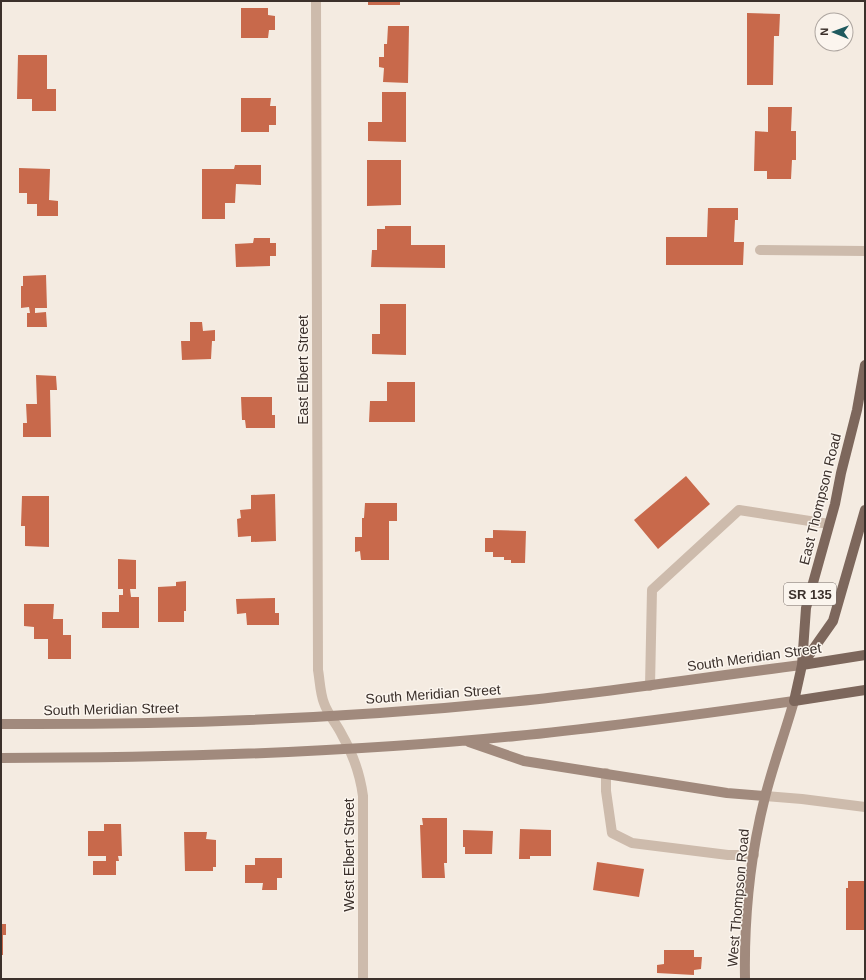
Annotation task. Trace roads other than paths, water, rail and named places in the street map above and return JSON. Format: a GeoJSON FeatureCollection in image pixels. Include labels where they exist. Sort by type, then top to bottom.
{"type":"FeatureCollection","features":[{"type":"Feature","properties":{"kind":"main road","name":"East Thompson Road"},"geometry":{"type":"LineString","coordinates":[[765,796],[794,701],[802,665],[806,608],[829,524],[857,410],[865,365]]}},
{"type":"Feature","properties":{"kind":"main road","name":"East Thompson Road"},"geometry":{"type":"LineString","coordinates":[[802,665],[833,621],[865,510]]}},
{"type":"Feature","properties":{"kind":"main road","name":"South Meridian Street"},"geometry":{"type":"LineString","coordinates":[[1,724],[179,722],[446,708],[650,686],[865,655]]}},
{"type":"Feature","properties":{"kind":"main road"},"geometry":{"type":"LineString","coordinates":[[1,758],[121,758],[349,749],[465,740],[609,726],[865,690]]}},
{"type":"Feature","properties":{"kind":"main road"},"geometry":{"type":"LineString","coordinates":[[465,740],[524,761],[727,793],[765,796]]}},
{"type":"Feature","properties":{"kind":"main road","name":"West Thompson Road"},"geometry":{"type":"LineString","coordinates":[[745,979],[747,922],[754,855],[765,796]]}},
{"type":"Feature","properties":{"kind":"street","name":"East Elbert Street"},"geometry":{"type":"LineString","coordinates":[[316,1],[318,670],[324,704],[342,734]]}},
{"type":"Feature","properties":{"kind":"street"},"geometry":{"type":"LineString","coordinates":[[760,250],[865,251]]}},
{"type":"Feature","properties":{"kind":"street"},"geometry":{"type":"LineString","coordinates":[[650,686],[652,590],[739,510],[829,524]]}},
{"type":"Feature","properties":{"kind":"street","name":"West Elbert Street"},"geometry":{"type":"LineString","coordinates":[[342,734],[357,767],[363,796],[363,979]]}},
{"type":"Feature","properties":{"kind":"street"},"geometry":{"type":"LineString","coordinates":[[606,773],[606,791],[612,833],[632,843],[728,855],[754,855]]}},
{"type":"Feature","properties":{"kind":"street"},"geometry":{"type":"LineString","coordinates":[[765,796],[865,807]]}}]}
